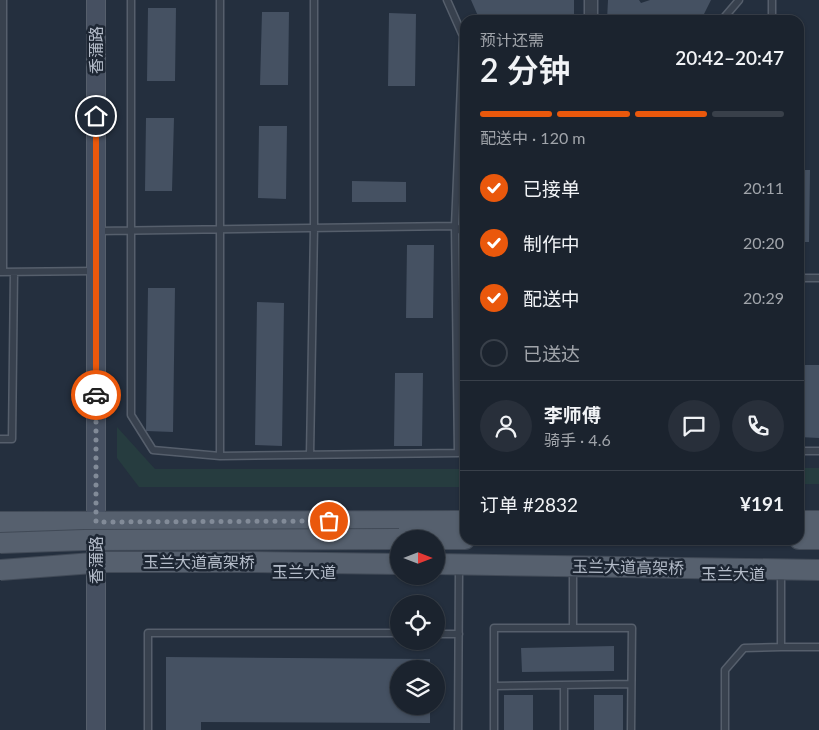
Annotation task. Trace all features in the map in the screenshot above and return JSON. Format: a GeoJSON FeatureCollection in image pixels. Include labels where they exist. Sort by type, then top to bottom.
{"type":"FeatureCollection","features":[{"type":"Feature","properties":{"kind":"main road"},"geometry":{"type":"LineString","coordinates":[[0,522],[460,521]]}},
{"type":"Feature","properties":{"kind":"main road"},"geometry":{"type":"LineString","coordinates":[[804,521],[819,521]]}},
{"type":"Feature","properties":{"kind":"main road","name":"玉兰大道高架桥"},"geometry":{"type":"LineString","coordinates":[[0,543],[84,540],[390,539]]}},
{"type":"Feature","properties":{"kind":"main road"},"geometry":{"type":"LineString","coordinates":[[445,539],[460,539]]}},
{"type":"Feature","properties":{"kind":"main road"},"geometry":{"type":"LineString","coordinates":[[804,539],[819,539]]}},
{"type":"Feature","properties":{"kind":"main road","name":"玉兰大道高架桥"},"geometry":{"type":"LineString","coordinates":[[0,570],[106,562],[390,564]]}},
{"type":"Feature","properties":{"kind":"main road","name":"玉兰大道高架桥"},"geometry":{"type":"LineString","coordinates":[[445,564],[819,570]]}},
{"type":"Feature","properties":{"kind":"main road","name":"玉兰大道"},"geometry":{"type":"LineString","coordinates":[[0,570],[390,572]]}},
{"type":"Feature","properties":{"kind":"main road","name":"玉兰大道"},"geometry":{"type":"LineString","coordinates":[[445,572],[819,574]]}},
{"type":"Feature","properties":{"kind":"street","name":"香蒲路"},"geometry":{"type":"LineString","coordinates":[[96,0],[96,730]]}},
{"type":"Feature","properties":{"kind":"street"},"geometry":{"type":"LineString","coordinates":[[591,0],[591,15]]}},
{"type":"Feature","properties":{"kind":"lane"},"geometry":{"type":"LineString","coordinates":[[3,0],[2,272],[96,271]]}},
{"type":"Feature","properties":{"kind":"lane"},"geometry":{"type":"LineString","coordinates":[[131,0],[131,415],[153,450],[220,456],[458,453],[456,226],[460,131]]}},
{"type":"Feature","properties":{"kind":"lane"},"geometry":{"type":"LineString","coordinates":[[220,0],[220,456]]}},
{"type":"Feature","properties":{"kind":"lane"},"geometry":{"type":"LineString","coordinates":[[310,455],[314,228],[314,0]]}},
{"type":"Feature","properties":{"kind":"lane"},"geometry":{"type":"LineString","coordinates":[[447,0],[460,28]]}},
{"type":"Feature","properties":{"kind":"lane"},"geometry":{"type":"LineString","coordinates":[[726,15],[739,0]]}},
{"type":"Feature","properties":{"kind":"lane"},"geometry":{"type":"LineString","coordinates":[[772,0],[772,15]]}},
{"type":"Feature","properties":{"kind":"lane"},"geometry":{"type":"LineString","coordinates":[[96,232],[456,226],[460,230]]}},
{"type":"Feature","properties":{"kind":"lane"},"geometry":{"type":"LineString","coordinates":[[0,439],[12,438],[14,272]]}},
{"type":"Feature","properties":{"kind":"lane"},"geometry":{"type":"LineString","coordinates":[[804,278],[819,278]]}},
{"type":"Feature","properties":{"kind":"lane"},"geometry":{"type":"LineString","coordinates":[[804,451],[819,451]]}},
{"type":"Feature","properties":{"kind":"lane"},"geometry":{"type":"LineString","coordinates":[[458,730],[459,572]]}},
{"type":"Feature","properties":{"kind":"lane"},"geometry":{"type":"LineString","coordinates":[[573,573],[573,628]]}},
{"type":"Feature","properties":{"kind":"lane"},"geometry":{"type":"LineString","coordinates":[[781,574],[781,647]]}},
{"type":"Feature","properties":{"kind":"lane"},"geometry":{"type":"LineString","coordinates":[[494,730],[494,628],[632,628],[631,730]]}},
{"type":"Feature","properties":{"kind":"lane"},"geometry":{"type":"LineString","coordinates":[[148,730],[148,633],[390,634]]}},
{"type":"Feature","properties":{"kind":"lane"},"geometry":{"type":"LineString","coordinates":[[445,634],[459,634]]}},
{"type":"Feature","properties":{"kind":"lane"},"geometry":{"type":"LineString","coordinates":[[725,730],[725,670],[744,648],[819,647]]}},
{"type":"Feature","properties":{"kind":"lane"},"geometry":{"type":"LineString","coordinates":[[494,686],[631,684]]}},
{"type":"Feature","properties":{"kind":"lane"},"geometry":{"type":"LineString","coordinates":[[564,685],[564,730]]}},
{"type":"Feature","properties":{"kind":"green space"},"geometry":{"type":"Polygon","coordinates":[[[117,427],[155,469],[460,469],[460,487],[139,487],[117,458],[117,427]]]}},
{"type":"Feature","properties":{"kind":"green space"},"geometry":{"type":"Polygon","coordinates":[[[804,468],[819,468],[819,484],[804,484],[804,468]]]}},
{"type":"Feature","properties":{"kind":"building"},"geometry":{"type":"Polygon","coordinates":[[[471,0],[574,0],[574,15],[478,15],[471,0]]]}},
{"type":"Feature","properties":{"kind":"building"},"geometry":{"type":"Polygon","coordinates":[[[608,0],[639,0],[641,3],[650,0],[711,0],[704,15],[607,15],[608,0]]]}},
{"type":"Feature","properties":{"kind":"building"},"geometry":{"type":"Polygon","coordinates":[[[148,8],[176,8],[175,81],[147,81],[148,8]]]}},
{"type":"Feature","properties":{"kind":"building"},"geometry":{"type":"Polygon","coordinates":[[[262,12],[289,12],[288,85],[260,85],[262,12]]]}},
{"type":"Feature","properties":{"kind":"building"},"geometry":{"type":"Polygon","coordinates":[[[389,13],[416,14],[415,86],[388,86],[389,13]]]}},
{"type":"Feature","properties":{"kind":"building"},"geometry":{"type":"Polygon","coordinates":[[[146,118],[174,118],[172,191],[145,191],[146,118]]]}},
{"type":"Feature","properties":{"kind":"building"},"geometry":{"type":"Polygon","coordinates":[[[259,126],[287,126],[286,199],[258,198],[259,126]]]}},
{"type":"Feature","properties":{"kind":"building"},"geometry":{"type":"Polygon","coordinates":[[[804,170],[810,170],[809,242],[804,242],[804,170]]]}},
{"type":"Feature","properties":{"kind":"building"},"geometry":{"type":"Polygon","coordinates":[[[352,181],[406,182],[406,202],[352,202],[352,181]]]}},
{"type":"Feature","properties":{"kind":"building"},"geometry":{"type":"Polygon","coordinates":[[[407,245],[434,245],[433,318],[406,318],[407,245]]]}},
{"type":"Feature","properties":{"kind":"building"},"geometry":{"type":"Polygon","coordinates":[[[148,288],[175,288],[173,432],[146,431],[148,288]]]}},
{"type":"Feature","properties":{"kind":"building"},"geometry":{"type":"Polygon","coordinates":[[[257,302],[284,303],[282,446],[255,445],[257,302]]]}},
{"type":"Feature","properties":{"kind":"building"},"geometry":{"type":"Polygon","coordinates":[[[804,365],[819,365],[819,438],[804,437],[804,365]]]}},
{"type":"Feature","properties":{"kind":"building"},"geometry":{"type":"Polygon","coordinates":[[[395,373],[423,373],[422,446],[394,446],[395,373]]]}},
{"type":"Feature","properties":{"kind":"building"},"geometry":{"type":"Polygon","coordinates":[[[614,646],[614,671],[522,672],[521,648],[614,646]]]}},
{"type":"Feature","properties":{"kind":"building"},"geometry":{"type":"Polygon","coordinates":[[[166,657],[430,659],[390,660],[390,715],[430,715],[430,723],[201,722],[201,730],[166,730],[166,657]]]}},
{"type":"Feature","properties":{"kind":"building"},"geometry":{"type":"Polygon","coordinates":[[[504,695],[533,695],[533,730],[504,730],[504,695]]]}},
{"type":"Feature","properties":{"kind":"building"},"geometry":{"type":"Polygon","coordinates":[[[594,695],[623,695],[623,730],[594,730],[594,695]]]}},
{"type":"Feature","properties":{"kind":"way so far"},"geometry":{"type":"LineString","coordinates":[[96,395],[96,522],[329,521]]}},
{"type":"Feature","properties":{"kind":"route"},"geometry":{"type":"LineString","coordinates":[[96,116],[96,395]]}}]}
